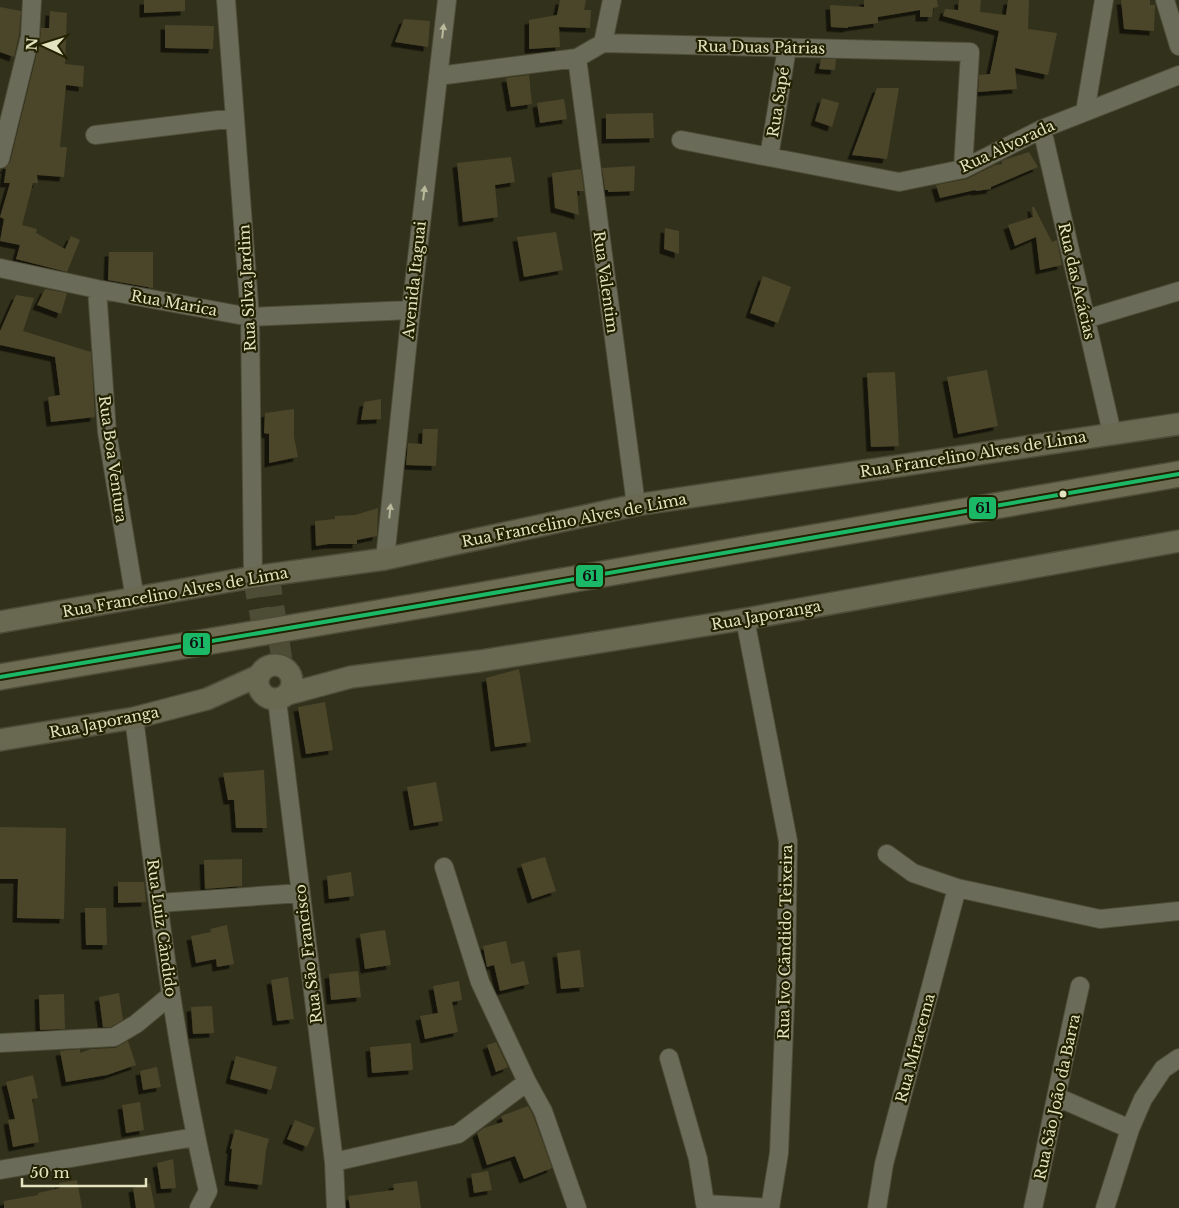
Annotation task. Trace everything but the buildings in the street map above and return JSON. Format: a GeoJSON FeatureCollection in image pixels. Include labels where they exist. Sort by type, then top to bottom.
{"type":"FeatureCollection","features":[{"type":"Feature","properties":{"kind":"highway"},"geometry":{"type":"LineString","coordinates":[[0,677],[1179,474]]}},
{"type":"Feature","properties":{"kind":"main road","name":"Rua Francelino Alves de Lima"},"geometry":{"type":"LineString","coordinates":[[0,622],[253,577],[385,560],[636,505],[1179,424]]}},
{"type":"Feature","properties":{"kind":"main road","name":"Rua Japoranga"},"geometry":{"type":"LineString","coordinates":[[0,740],[134,718],[207,700],[281,692],[352,677],[480,661],[745,619],[1179,541]]}},
{"type":"Feature","properties":{"kind":"main road","name":"Rua Japoranga"},"geometry":{"type":"LineString","coordinates":[[207,700],[258,676],[265,668],[275,665],[283,667],[281,692]]}},
{"type":"Feature","properties":{"kind":"main road"},"geometry":{"type":"LineString","coordinates":[[258,676],[260,692],[281,692]]}},
{"type":"Feature","properties":{"kind":"street"},"geometry":{"type":"LineString","coordinates":[[0,159],[30,37],[32,0]]}},
{"type":"Feature","properties":{"kind":"street","name":"Rua Silva Jardim"},"geometry":{"type":"LineString","coordinates":[[226,0],[250,317],[253,577]]}},
{"type":"Feature","properties":{"kind":"street","name":"Avenida Itaguai"},"geometry":{"type":"LineString","coordinates":[[385,560],[410,310],[447,0]]}},
{"type":"Feature","properties":{"kind":"street"},"geometry":{"type":"LineString","coordinates":[[438,76],[577,58],[603,43],[612,0]]}},
{"type":"Feature","properties":{"kind":"street"},"geometry":{"type":"LineString","coordinates":[[1085,112],[1104,0]]}},
{"type":"Feature","properties":{"kind":"street"},"geometry":{"type":"LineString","coordinates":[[1165,0],[1179,46]]}},
{"type":"Feature","properties":{"kind":"street","name":"Rua Duas Pátrias"},"geometry":{"type":"LineString","coordinates":[[603,43],[970,52],[963,170]]}},
{"type":"Feature","properties":{"kind":"street","name":"Rua Sapé"},"geometry":{"type":"LineString","coordinates":[[769,157],[787,48]]}},
{"type":"Feature","properties":{"kind":"street","name":"Rua Valentim"},"geometry":{"type":"LineString","coordinates":[[577,58],[636,505]]}},
{"type":"Feature","properties":{"kind":"street","name":"Rua Alvorada"},"geometry":{"type":"LineString","coordinates":[[681,140],[899,182],[963,170],[1042,129],[1179,75]]}},
{"type":"Feature","properties":{"kind":"street"},"geometry":{"type":"LineString","coordinates":[[95,135],[235,118]]}},
{"type":"Feature","properties":{"kind":"street","name":"Rua das Acácias"},"geometry":{"type":"LineString","coordinates":[[1042,129],[1112,433]]}},
{"type":"Feature","properties":{"kind":"street","name":"Rua Marica"},"geometry":{"type":"LineString","coordinates":[[0,268],[97,289],[250,317],[410,310]]}},
{"type":"Feature","properties":{"kind":"street","name":"Rua Boa Ventura"},"geometry":{"type":"LineString","coordinates":[[97,289],[107,432],[135,599]]}},
{"type":"Feature","properties":{"kind":"street"},"geometry":{"type":"LineString","coordinates":[[1086,319],[1179,291]]}},
{"type":"Feature","properties":{"kind":"street","name":"Rua Ivo Cãndido Teixeira"},"geometry":{"type":"LineString","coordinates":[[745,619],[788,841],[786,980],[779,1153],[770,1208]]}},
{"type":"Feature","properties":{"kind":"street","name":"Rua São Francisco"},"geometry":{"type":"LineString","coordinates":[[281,692],[301,893],[334,1162],[336,1208]]}},
{"type":"Feature","properties":{"kind":"street","name":"Rua Luiz Cândido"},"geometry":{"type":"LineString","coordinates":[[134,718],[171,995],[195,1137],[208,1191],[198,1208]]}},
{"type":"Feature","properties":{"kind":"street"},"geometry":{"type":"LineString","coordinates":[[887,854],[913,873],[957,888],[1100,919],[1179,911]]}},
{"type":"Feature","properties":{"kind":"street"},"geometry":{"type":"LineString","coordinates":[[444,867],[480,982],[527,1082],[543,1111],[577,1208]]}},
{"type":"Feature","properties":{"kind":"street","name":"Rua Miracema"},"geometry":{"type":"LineString","coordinates":[[877,1208],[884,1164],[957,888]]}},
{"type":"Feature","properties":{"kind":"street"},"geometry":{"type":"LineString","coordinates":[[159,903],[301,893]]}},
{"type":"Feature","properties":{"kind":"street","name":"Rua São João da Barra"},"geometry":{"type":"LineString","coordinates":[[1033,1208],[1080,986]]}},
{"type":"Feature","properties":{"kind":"street"},"geometry":{"type":"LineString","coordinates":[[0,1043],[114,1037],[136,1024],[171,995]]}},
{"type":"Feature","properties":{"kind":"street"},"geometry":{"type":"LineString","coordinates":[[669,1058],[698,1159],[705,1204],[770,1208]]}},
{"type":"Feature","properties":{"kind":"street"},"geometry":{"type":"LineString","coordinates":[[1105,1208],[1130,1129],[1143,1099],[1162,1069],[1178,1062]]}},
{"type":"Feature","properties":{"kind":"street"},"geometry":{"type":"LineString","coordinates":[[334,1162],[458,1134],[527,1082]]}},
{"type":"Feature","properties":{"kind":"street"},"geometry":{"type":"LineString","coordinates":[[1057,1097],[1130,1129]]}},
{"type":"Feature","properties":{"kind":"street"},"geometry":{"type":"LineString","coordinates":[[0,1170],[195,1137]]}},
{"type":"Feature","properties":{"kind":"tunnel"},"geometry":{"type":"LineString","coordinates":[[269,575],[283,667]]}},
{"type":"Feature","properties":{"kind":"tunnel"},"geometry":{"type":"LineString","coordinates":[[253,577],[264,635]]}},
{"type":"Feature","properties":{"kind":"transit line","name":"61"},"geometry":{"type":"LineString","coordinates":[[0,677],[1179,474]]}}]}
